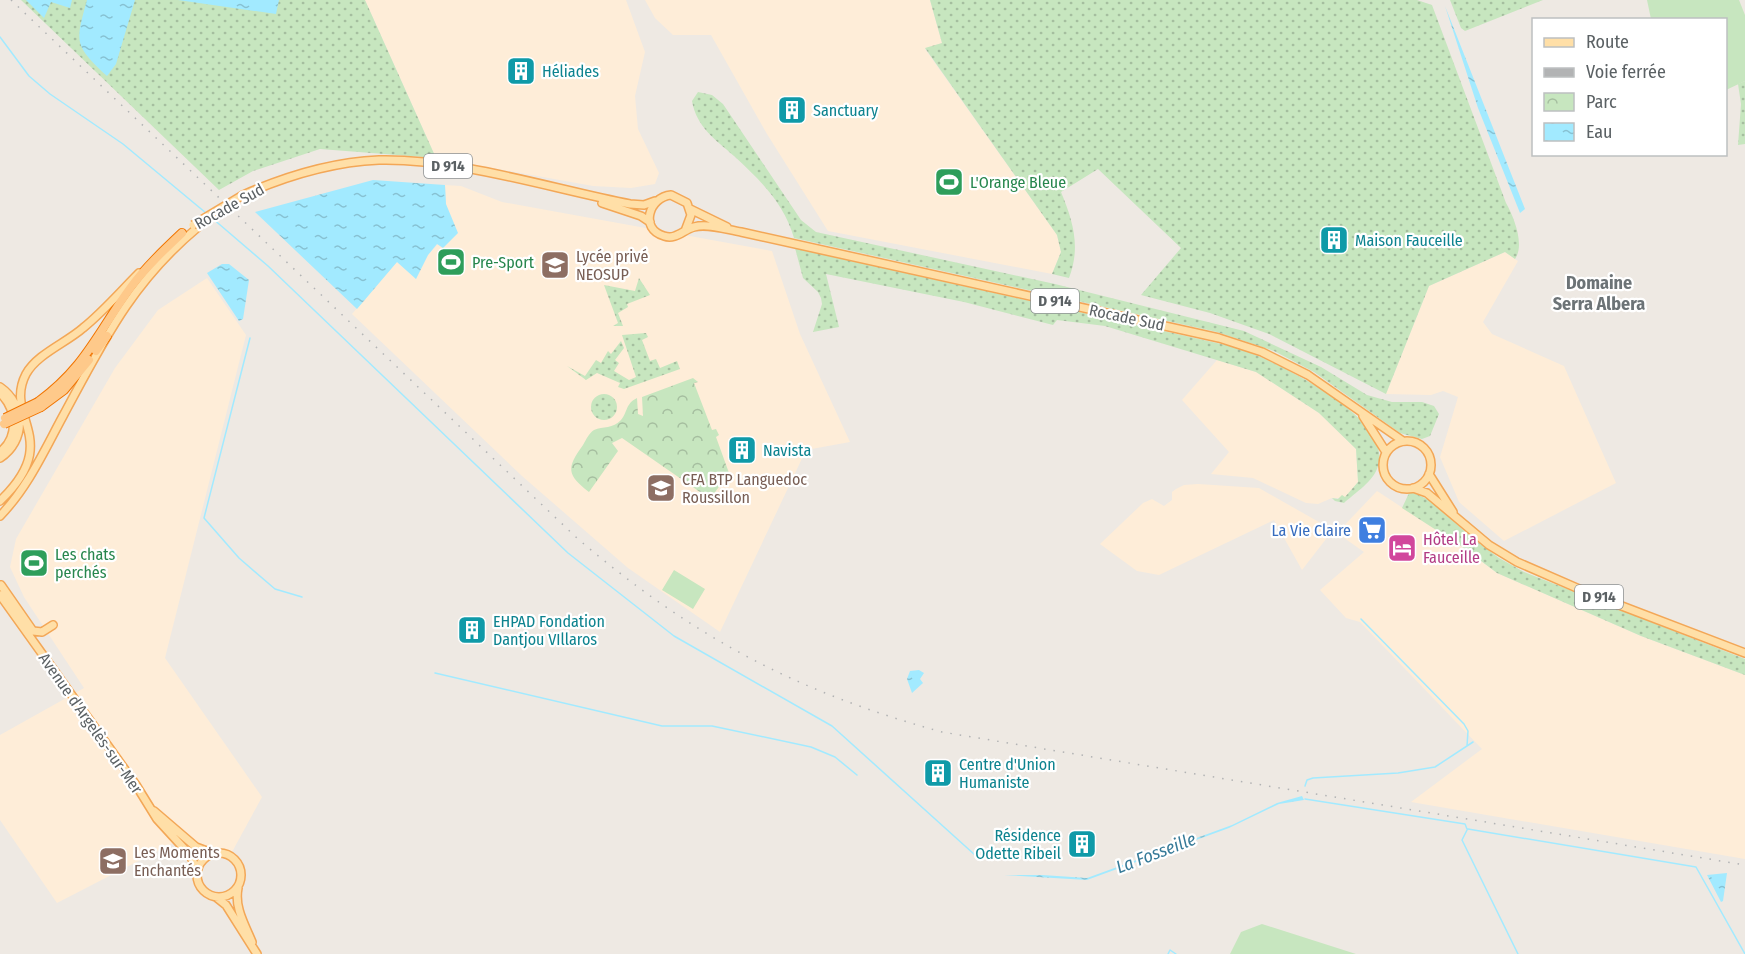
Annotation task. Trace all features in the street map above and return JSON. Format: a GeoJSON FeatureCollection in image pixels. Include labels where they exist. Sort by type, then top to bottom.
{"type":"FeatureCollection","features":[{"type":"Feature","properties":{"kind":"highway","name":"D 914"},"geometry":{"type":"LineString","coordinates":[[40,405],[77,368],[140,275],[182,233]]}},
{"type":"Feature","properties":{"kind":"highway","name":"D 914"},"geometry":{"type":"LineString","coordinates":[[2,422],[40,405],[64,390],[80,374],[107,336]]}},
{"type":"Feature","properties":{"kind":"main road","name":"Rocade Sud"},"geometry":{"type":"LineString","coordinates":[[0,501],[23,473],[30,459],[31,433],[21,395],[22,385],[31,366],[85,327],[156,254],[182,233],[244,197],[307,171],[357,162],[403,160],[439,164],[630,204],[644,205],[655,201]]}},
{"type":"Feature","properties":{"kind":"main road","name":"Rocade Sud"},"geometry":{"type":"LineString","coordinates":[[244,197],[308,175],[357,166],[402,165],[480,176],[609,204],[641,216],[650,222]]}},
{"type":"Feature","properties":{"kind":"main road"},"geometry":{"type":"LineString","coordinates":[[666,195],[677,196],[690,209],[691,221],[685,231],[672,237],[658,233],[650,222],[649,211],[655,201],[666,195]]}},
{"type":"Feature","properties":{"kind":"main road","name":"Rocade Sud"},"geometry":{"type":"LineString","coordinates":[[690,209],[705,218],[741,232]]}},
{"type":"Feature","properties":{"kind":"main road","name":"Rocade Sud"},"geometry":{"type":"LineString","coordinates":[[0,516],[31,477],[107,336],[141,283],[163,257],[195,226]]}},
{"type":"Feature","properties":{"kind":"main road","name":"Rocade Sud"},"geometry":{"type":"LineString","coordinates":[[685,231],[697,226],[741,232],[1159,324],[1244,345],[1308,375],[1357,409]]}},
{"type":"Feature","properties":{"kind":"main road"},"geometry":{"type":"LineString","coordinates":[[0,387],[14,403],[20,426],[11,451],[0,458]]}},
{"type":"Feature","properties":{"kind":"main road"},"geometry":{"type":"LineString","coordinates":[[0,393],[11,410],[14,430],[12,439],[0,452]]}},
{"type":"Feature","properties":{"kind":"main road","name":"D 914"},"geometry":{"type":"LineString","coordinates":[[1357,409],[1402,441]]}},
{"type":"Feature","properties":{"kind":"main road","name":"D 914"},"geometry":{"type":"LineString","coordinates":[[1357,409],[1380,440],[1386,453]]}},
{"type":"Feature","properties":{"kind":"main road"},"geometry":{"type":"LineString","coordinates":[[1402,441],[1414,441],[1426,450],[1431,461],[1429,474],[1422,483],[1413,488],[1399,487],[1387,478],[1383,465],[1386,453],[1392,446],[1402,441]]}},
{"type":"Feature","properties":{"kind":"main road","name":"D 914"},"geometry":{"type":"LineString","coordinates":[[1429,474],[1437,490],[1463,523]]}},
{"type":"Feature","properties":{"kind":"main road","name":"D 914"},"geometry":{"type":"LineString","coordinates":[[1413,488],[1427,493],[1495,549],[1537,572],[1745,653]]}},
{"type":"Feature","properties":{"kind":"main road"},"geometry":{"type":"LineString","coordinates":[[1,584],[33,631],[42,632],[53,626]]}},
{"type":"Feature","properties":{"kind":"main road","name":"Avenue d'Argelès-sur-Mer"},"geometry":{"type":"LineString","coordinates":[[1,584],[32,638]]}},
{"type":"Feature","properties":{"kind":"main road","name":"Avenue d'Argelès-sur-Mer"},"geometry":{"type":"LineString","coordinates":[[0,595],[157,819],[190,855],[197,870]]}},
{"type":"Feature","properties":{"kind":"main road","name":"Avenue d'Argelès-sur-Mer"},"geometry":{"type":"LineString","coordinates":[[151,808],[196,847],[214,853]]}},
{"type":"Feature","properties":{"kind":"main road"},"geometry":{"type":"LineString","coordinates":[[214,853],[229,855],[239,864],[242,876],[236,897],[239,912],[257,954],[226,905],[200,887],[197,870],[202,861],[214,853]]}},
{"type":"Feature","properties":{"kind":"main road"},"geometry":{"type":"LineString","coordinates":[[216,897],[228,896],[238,888]]}},
{"type":"Feature","properties":{"kind":"shaded area"},"geometry":{"type":"Polygon","coordinates":[[[365,0],[626,0],[645,52],[635,96],[638,129],[659,173],[655,184],[631,188],[593,186],[436,158],[365,0]]]}},
{"type":"Feature","properties":{"kind":"shaded area"},"geometry":{"type":"Polygon","coordinates":[[[645,0],[930,0],[942,43],[925,49],[1057,235],[1061,252],[1052,274],[828,231],[767,134],[711,35],[673,35],[655,18],[645,0]]]}},
{"type":"Feature","properties":{"kind":"shaded area"},"geometry":{"type":"Polygon","coordinates":[[[445,185],[461,186],[502,202],[772,251],[800,334],[850,442],[806,450],[720,632],[628,568],[522,476],[352,314],[397,262],[416,279],[428,255],[438,244],[446,204],[445,185]]]}},
{"type":"Feature","properties":{"kind":"shaded area"},"geometry":{"type":"Polygon","coordinates":[[[1505,252],[1518,261],[1483,322],[1492,334],[1564,366],[1616,483],[1504,541],[1459,502],[1440,457],[1458,397],[1443,391],[1431,395],[1386,394],[1429,286],[1505,252]]]}},
{"type":"Feature","properties":{"kind":"shaded area"},"geometry":{"type":"Polygon","coordinates":[[[207,278],[246,335],[165,658],[262,797],[232,852],[181,839],[57,903],[0,820],[0,735],[84,688],[24,597],[10,567],[16,539],[115,368],[158,310],[207,278]]]}},
{"type":"Feature","properties":{"kind":"shaded area"},"geometry":{"type":"Polygon","coordinates":[[[1217,360],[1256,372],[1319,413],[1356,449],[1358,482],[1345,498],[1332,498],[1318,504],[1306,503],[1253,478],[1211,474],[1229,452],[1182,400],[1217,360]]]}},
{"type":"Feature","properties":{"kind":"shaded area"},"geometry":{"type":"Polygon","coordinates":[[[1184,485],[1259,488],[1333,530],[1302,570],[1274,520],[1159,575],[1137,571],[1100,544],[1143,503],[1152,499],[1164,506],[1172,500],[1172,492],[1176,489],[1184,485]]]}},
{"type":"Feature","properties":{"kind":"shaded area"},"geometry":{"type":"Polygon","coordinates":[[[1377,491],[1461,546],[1497,573],[1641,636],[1745,675],[1745,859],[1411,802],[1482,749],[1360,622],[1346,618],[1320,590],[1364,552],[1337,533],[1377,491]]]}},
{"type":"Feature","properties":{"kind":"green space"},"geometry":{"type":"Polygon","coordinates":[[[21,0],[365,0],[436,158],[320,149],[253,171],[219,190],[21,0]]]}},
{"type":"Feature","properties":{"kind":"green space"},"geometry":{"type":"Polygon","coordinates":[[[930,0],[1417,0],[1432,5],[1515,223],[1519,239],[1518,253],[1515,259],[1505,252],[1429,286],[1386,394],[1269,334],[1210,313],[1141,295],[1181,248],[1098,169],[1061,192],[1074,234],[1073,267],[1069,278],[1052,274],[1061,252],[1057,235],[925,48],[942,43],[930,0]]]}},
{"type":"Feature","properties":{"kind":"green space"},"geometry":{"type":"Polygon","coordinates":[[[1450,0],[1543,0],[1465,31],[1461,28],[1450,0]]]}},
{"type":"Feature","properties":{"kind":"green space"},"geometry":{"type":"Polygon","coordinates":[[[1647,0],[1739,0],[1745,15],[1745,81],[1727,90],[1727,18],[1651,18],[1647,0]]]}},
{"type":"Feature","properties":{"kind":"green space"},"geometry":{"type":"Polygon","coordinates":[[[1745,81],[1745,144],[1738,145],[1741,104],[1738,84],[1745,81]]]}},
{"type":"Feature","properties":{"kind":"green space"},"geometry":{"type":"Polygon","coordinates":[[[698,92],[712,95],[723,104],[801,220],[816,232],[1055,284],[1244,331],[1321,367],[1367,395],[1392,402],[1422,402],[1434,406],[1439,414],[1430,436],[1422,439],[1400,433],[1314,372],[1274,351],[1217,332],[794,238],[790,225],[770,193],[702,126],[692,101],[698,92]]]}},
{"type":"Feature","properties":{"kind":"green space"},"geometry":{"type":"Polygon","coordinates":[[[795,248],[1239,348],[1303,378],[1351,410],[1368,428],[1378,447],[1378,466],[1368,482],[1344,503],[1335,501],[1332,498],[1338,499],[1342,495],[1345,497],[1358,482],[1356,449],[1319,413],[1256,372],[1105,326],[1057,320],[1053,325],[964,302],[826,274],[839,327],[813,332],[822,304],[821,298],[803,278],[795,248]]]}},
{"type":"Feature","properties":{"kind":"green space"},"geometry":{"type":"Polygon","coordinates":[[[639,278],[650,295],[627,304],[628,307],[618,313],[623,326],[613,326],[618,323],[604,285],[635,291],[639,278]]]}},
{"type":"Feature","properties":{"kind":"green space"},"geometry":{"type":"Polygon","coordinates":[[[646,333],[648,337],[642,340],[650,361],[656,359],[660,368],[677,361],[680,369],[624,389],[618,387],[620,383],[597,373],[586,380],[567,366],[585,376],[596,360],[601,363],[608,351],[611,354],[621,341],[624,348],[615,360],[619,363],[614,371],[629,380],[636,377],[622,335],[646,333]]]}},
{"type":"Feature","properties":{"kind":"green space"},"geometry":{"type":"Polygon","coordinates":[[[693,378],[698,382],[694,383],[712,430],[716,429],[719,435],[716,437],[729,473],[710,499],[622,438],[612,443],[618,451],[589,492],[576,481],[571,471],[572,465],[592,431],[618,423],[630,403],[637,398],[638,414],[643,416],[642,397],[693,378]]]}},
{"type":"Feature","properties":{"kind":"green space"},"geometry":{"type":"Polygon","coordinates":[[[604,394],[613,398],[617,407],[613,416],[604,420],[595,416],[591,407],[595,398],[604,394]]]}},
{"type":"Feature","properties":{"kind":"green space"},"geometry":{"type":"Polygon","coordinates":[[[1410,491],[1431,501],[1471,537],[1499,558],[1524,572],[1745,659],[1745,675],[1641,636],[1497,573],[1461,546],[1402,508],[1410,491]]]}},
{"type":"Feature","properties":{"kind":"green space"},"geometry":{"type":"Polygon","coordinates":[[[674,570],[705,589],[693,609],[662,590],[674,570]]]}},
{"type":"Feature","properties":{"kind":"green space"},"geometry":{"type":"Polygon","coordinates":[[[1262,924],[1356,954],[1230,954],[1241,932],[1262,924]]]}},
{"type":"Feature","properties":{"kind":"water"},"geometry":{"type":"Polygon","coordinates":[[[26,0],[72,0],[70,8],[51,2],[44,18],[26,0]]]}},
{"type":"Feature","properties":{"kind":"water"},"geometry":{"type":"Polygon","coordinates":[[[87,0],[135,0],[116,64],[107,76],[88,57],[80,42],[80,26],[87,0]]]}},
{"type":"Feature","properties":{"kind":"water"},"geometry":{"type":"Polygon","coordinates":[[[178,0],[279,0],[276,14],[178,0]]]}},
{"type":"Feature","properties":{"kind":"water"},"geometry":{"type":"Polygon","coordinates":[[[1445,6],[1525,209],[1520,213],[1478,108],[1445,6]]]}},
{"type":"Feature","properties":{"kind":"water"},"geometry":{"type":"Polygon","coordinates":[[[373,180],[445,185],[446,204],[458,233],[443,248],[437,244],[428,255],[416,279],[397,262],[357,309],[255,212],[373,180]]]}},
{"type":"Feature","properties":{"kind":"water"},"geometry":{"type":"Polygon","coordinates":[[[222,264],[229,264],[249,280],[243,319],[239,321],[207,273],[222,264]]]}},
{"type":"Feature","properties":{"kind":"water"},"geometry":{"type":"Polygon","coordinates":[[[919,670],[924,673],[920,679],[923,683],[912,693],[907,679],[910,671],[919,670]]]}},
{"type":"Feature","properties":{"kind":"water"},"geometry":{"type":"Polygon","coordinates":[[[1302,796],[1304,800],[1279,804],[1229,828],[1087,880],[1004,875],[1087,878],[1232,825],[1277,803],[1302,796]]]}},
{"type":"Feature","properties":{"kind":"water"},"geometry":{"type":"Polygon","coordinates":[[[1727,873],[1723,901],[1721,902],[1707,875],[1727,873]]]}},
{"type":"Feature","properties":{"kind":"waterway"},"geometry":{"type":"LineString","coordinates":[[0,37],[29,76],[50,94],[123,144],[206,213]]}},
{"type":"Feature","properties":{"kind":"waterway"},"geometry":{"type":"LineString","coordinates":[[212,218],[268,266],[568,553],[674,636],[832,726],[975,855]]}},
{"type":"Feature","properties":{"kind":"waterway"},"geometry":{"type":"LineString","coordinates":[[250,338],[204,518],[239,558],[275,589],[302,597]]}},
{"type":"Feature","properties":{"kind":"waterway"},"geometry":{"type":"LineString","coordinates":[[1361,619],[1464,724],[1468,731],[1467,746]]}},
{"type":"Feature","properties":{"kind":"waterway"},"geometry":{"type":"LineString","coordinates":[[435,673],[662,726],[712,726],[811,747],[835,757],[857,775]]}},
{"type":"Feature","properties":{"kind":"waterway","name":"La Fosseille"},"geometry":{"type":"LineString","coordinates":[[1305,786],[1307,780],[1313,778],[1398,773],[1435,767],[1473,742]]}},
{"type":"Feature","properties":{"kind":"waterway"},"geometry":{"type":"LineString","coordinates":[[1305,799],[1465,824],[1467,829]]}},
{"type":"Feature","properties":{"kind":"waterway"},"geometry":{"type":"LineString","coordinates":[[1468,829],[1696,867],[1745,954]]}},
{"type":"Feature","properties":{"kind":"waterway"},"geometry":{"type":"LineString","coordinates":[[1467,830],[1462,840],[1518,954]]}},
{"type":"Feature","properties":{"kind":"waterway"},"geometry":{"type":"LineString","coordinates":[[1168,954],[1170,950],[1176,954]]}},
{"type":"Feature","properties":{"kind":"railway"},"geometry":{"type":"LineString","coordinates":[[11,0],[578,539],[663,605],[705,633],[748,657],[840,699],[942,732],[1745,865]]}},
{"type":"Feature","properties":{"kind":"place","name":"Héliades"},"geometry":{"type":"Point","coordinates":[521,71]}},
{"type":"Feature","properties":{"kind":"place","name":"Sanctuary"},"geometry":{"type":"Point","coordinates":[792,110]}},
{"type":"Feature","properties":{"kind":"place","name":"L'Orange Bleue"},"geometry":{"type":"Point","coordinates":[949,182]}},
{"type":"Feature","properties":{"kind":"place","name":"Maison Fauceille"},"geometry":{"type":"Point","coordinates":[1334,240]}},
{"type":"Feature","properties":{"kind":"place","name":"Pre-Sport"},"geometry":{"type":"Point","coordinates":[451,262]}},
{"type":"Feature","properties":{"kind":"place","name":"Lycée privé NEOSUP"},"geometry":{"type":"Point","coordinates":[555,265]}},
{"type":"Feature","properties":{"kind":"place","name":"Navista"},"geometry":{"type":"Point","coordinates":[742,450]}},
{"type":"Feature","properties":{"kind":"place","name":"CFA BTP Languedoc Roussillon"},"geometry":{"type":"Point","coordinates":[661,488]}},
{"type":"Feature","properties":{"kind":"place","name":"La Vie Claire"},"geometry":{"type":"Point","coordinates":[1372,530]}},
{"type":"Feature","properties":{"kind":"place","name":"Hôtel La Fauceille"},"geometry":{"type":"Point","coordinates":[1402,548]}},
{"type":"Feature","properties":{"kind":"place","name":"Les chats perchés"},"geometry":{"type":"Point","coordinates":[34,563]}},
{"type":"Feature","properties":{"kind":"place","name":"EHPAD Fondation Dantjou VIllaros"},"geometry":{"type":"Point","coordinates":[472,630]}},
{"type":"Feature","properties":{"kind":"place","name":"Centre d'Union Humaniste"},"geometry":{"type":"Point","coordinates":[938,773]}},
{"type":"Feature","properties":{"kind":"place","name":"Résidence Odette Ribeil"},"geometry":{"type":"Point","coordinates":[1082,844]}},
{"type":"Feature","properties":{"kind":"place","name":"Les Moments Enchantés"},"geometry":{"type":"Point","coordinates":[113,861]}},
{"type":"Feature","properties":{"kind":"district","name":"Domaine Serra Albera"},"geometry":{"type":"Point","coordinates":[1599,293]}}]}
